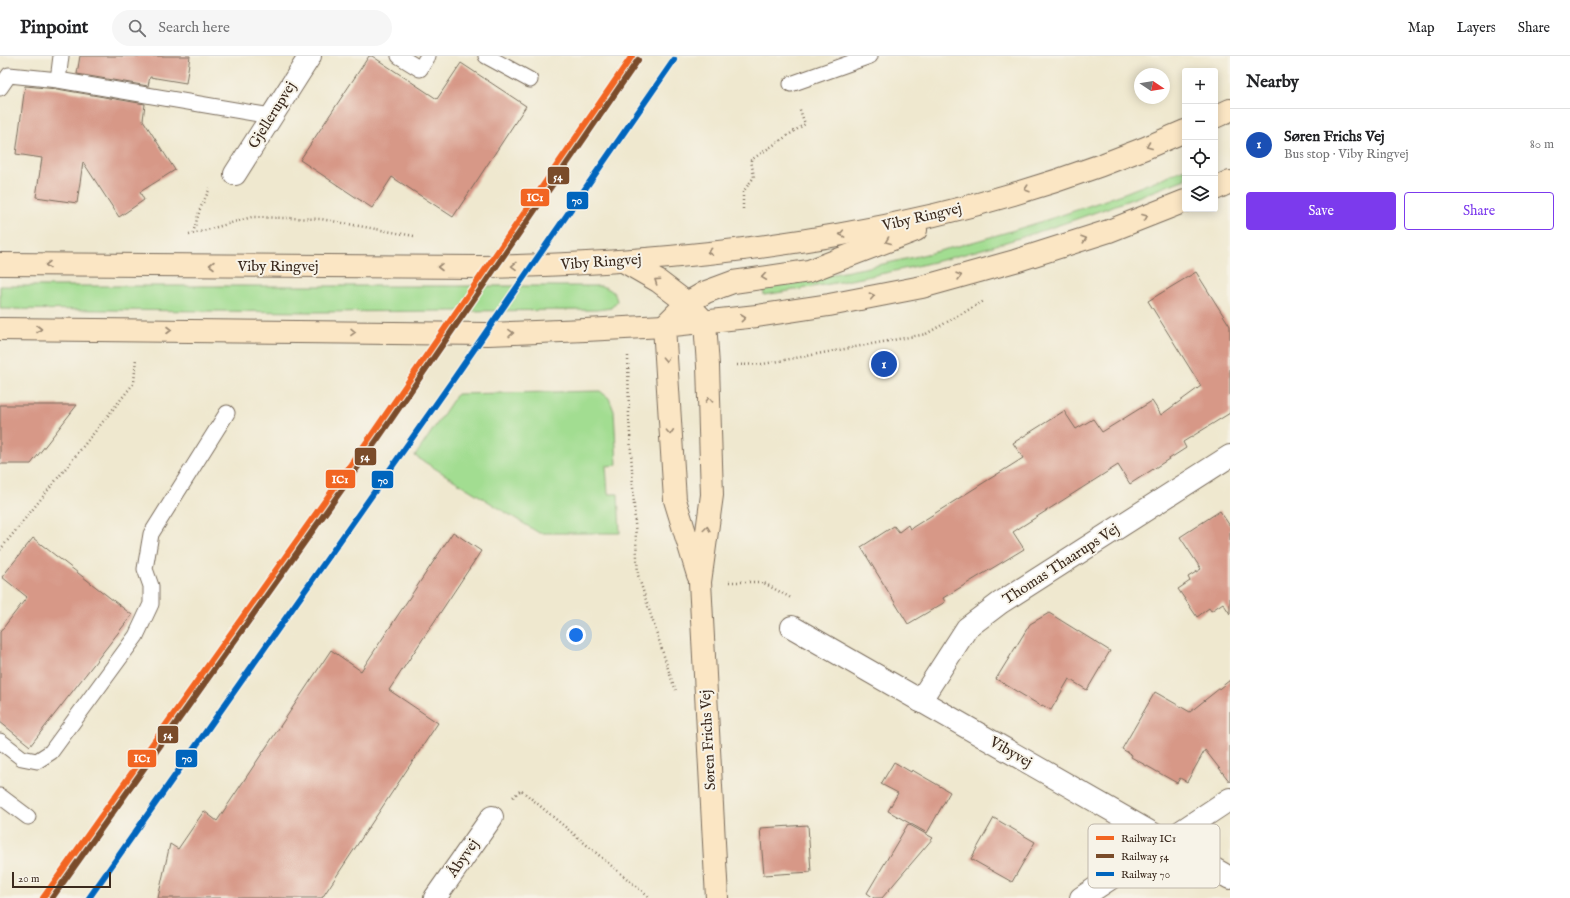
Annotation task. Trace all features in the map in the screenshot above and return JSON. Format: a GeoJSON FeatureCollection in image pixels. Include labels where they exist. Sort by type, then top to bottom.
{"type":"FeatureCollection","features":[{"type":"Feature","properties":{"kind":"main road"},"geometry":{"type":"LineString","coordinates":[[1218,116],[1230,110]]}},
{"type":"Feature","properties":{"kind":"main road","name":"Viby Ringvej"},"geometry":{"type":"LineString","coordinates":[[0,264],[479,267],[550,266],[625,262],[824,238],[912,220],[1003,197],[1095,167],[1182,132]]}},
{"type":"Feature","properties":{"kind":"main road"},"geometry":{"type":"LineString","coordinates":[[1218,188],[1230,182]]}},
{"type":"Feature","properties":{"kind":"main road"},"geometry":{"type":"LineString","coordinates":[[664,326],[687,303],[706,292],[733,282],[809,271],[1003,197]]}},
{"type":"Feature","properties":{"kind":"main road"},"geometry":{"type":"LineString","coordinates":[[0,329],[488,334],[664,326],[705,322],[829,305],[922,287],[1015,261],[1108,231],[1182,202]]}},
{"type":"Feature","properties":{"kind":"main road"},"geometry":{"type":"LineString","coordinates":[[625,262],[658,281],[687,303],[705,322]]}},
{"type":"Feature","properties":{"kind":"main road","name":"Søren Frichs Vej"},"geometry":{"type":"LineString","coordinates":[[705,322],[708,366],[712,495],[700,582],[717,898]]}},
{"type":"Feature","properties":{"kind":"main road","name":"Søren Frichs Vej"},"geometry":{"type":"LineString","coordinates":[[664,326],[675,500],[700,582]]}},
{"type":"Feature","properties":{"kind":"street","name":"Gjellerupvej"},"geometry":{"type":"LineString","coordinates":[[235,174],[310,56]]}},
{"type":"Feature","properties":{"kind":"street","name":"Thomas Thaarups Vej"},"geometry":{"type":"LineString","coordinates":[[920,701],[966,628],[1000,603],[1230,456]]}},
{"type":"Feature","properties":{"kind":"street","name":"Vibyvej"},"geometry":{"type":"LineString","coordinates":[[792,626],[1136,824]]}},
{"type":"Feature","properties":{"kind":"street"},"geometry":{"type":"LineString","coordinates":[[1192,824],[1230,799]]}},
{"type":"Feature","properties":{"kind":"street","name":"Åbyvej"},"geometry":{"type":"LineString","coordinates":[[435,898],[492,817]]}},
{"type":"Feature","properties":{"kind":"street","name":"Vibyvej"},"geometry":{"type":"LineString","coordinates":[[1220,872],[1230,878]]}},
{"type":"Feature","properties":{"kind":"street"},"geometry":{"type":"LineString","coordinates":[[1081,898],[1096,888]]}},
{"type":"Feature","properties":{"kind":"lane"},"geometry":{"type":"LineString","coordinates":[[58,80],[61,56]]}},
{"type":"Feature","properties":{"kind":"lane"},"geometry":{"type":"LineString","coordinates":[[399,56],[420,69],[428,56]]}},
{"type":"Feature","properties":{"kind":"lane"},"geometry":{"type":"LineString","coordinates":[[486,56],[530,80]]}},
{"type":"Feature","properties":{"kind":"lane"},"geometry":{"type":"LineString","coordinates":[[791,84],[870,56]]}},
{"type":"Feature","properties":{"kind":"lane"},"geometry":{"type":"LineString","coordinates":[[0,88],[9,75],[58,80],[272,116]]}},
{"type":"Feature","properties":{"kind":"lane"},"geometry":{"type":"LineString","coordinates":[[0,741],[22,758],[37,761],[51,752],[136,636],[151,604],[151,586],[145,569],[151,534],[227,413]]}},
{"type":"Feature","properties":{"kind":"lane"},"geometry":{"type":"LineString","coordinates":[[0,796],[28,817]]}},
{"type":"Feature","properties":{"kind":"path"},"geometry":{"type":"LineString","coordinates":[[743,209],[743,192],[754,177],[751,160],[805,124],[791,84]]}},
{"type":"Feature","properties":{"kind":"path"},"geometry":{"type":"LineString","coordinates":[[193,234],[200,209],[219,165],[235,174]]}},
{"type":"Feature","properties":{"kind":"path"},"geometry":{"type":"LineString","coordinates":[[627,328],[629,417],[638,575],[672,681],[679,695]]}},
{"type":"Feature","properties":{"kind":"path"},"geometry":{"type":"LineString","coordinates":[[0,550],[134,383],[140,330]]}},
{"type":"Feature","properties":{"kind":"path"},"geometry":{"type":"LineString","coordinates":[[708,366],[762,364],[926,334]]}},
{"type":"Feature","properties":{"kind":"path"},"geometry":{"type":"LineString","coordinates":[[700,582],[762,582],[804,606],[792,626]]}},
{"type":"Feature","properties":{"kind":"path"},"geometry":{"type":"LineString","coordinates":[[492,817],[521,790],[650,898]]}},
{"type":"Feature","properties":{"kind":"green space"},"geometry":{"type":"Polygon","coordinates":[[[1182,170],[1182,180],[1044,230],[972,252],[936,262],[832,284],[764,295],[763,285],[806,279],[932,253],[1015,230],[1130,191],[1182,170]]]}},
{"type":"Feature","properties":{"kind":"green space"},"geometry":{"type":"Polygon","coordinates":[[[0,286],[601,286],[612,291],[617,301],[611,308],[597,310],[314,312],[0,309],[0,286]]]}},
{"type":"Feature","properties":{"kind":"green space"},"geometry":{"type":"Polygon","coordinates":[[[600,391],[609,398],[614,411],[617,465],[606,466],[608,494],[618,494],[620,533],[539,533],[415,456],[457,394],[600,391]]]}},
{"type":"Feature","properties":{"kind":"building"},"geometry":{"type":"Polygon","coordinates":[[[80,56],[190,56],[186,83],[150,77],[148,86],[77,74],[80,56]]]}},
{"type":"Feature","properties":{"kind":"building"},"geometry":{"type":"Polygon","coordinates":[[[369,56],[372,56],[437,99],[461,63],[526,106],[453,217],[392,177],[372,208],[300,160],[369,56]]]}},
{"type":"Feature","properties":{"kind":"building"},"geometry":{"type":"Polygon","coordinates":[[[25,86],[57,89],[145,104],[143,120],[175,170],[140,192],[144,200],[119,217],[83,162],[77,203],[36,197],[42,158],[16,154],[25,86]]]}},
{"type":"Feature","properties":{"kind":"building"},"geometry":{"type":"Polygon","coordinates":[[[1196,272],[1230,326],[1230,413],[1183,442],[1186,448],[1130,484],[1118,465],[1013,532],[1024,549],[943,598],[945,602],[908,624],[861,547],[894,526],[899,532],[908,525],[910,529],[1023,458],[1013,443],[1064,411],[1076,429],[1093,419],[1102,432],[1152,401],[1161,415],[1201,386],[1148,301],[1196,272]]]}},
{"type":"Feature","properties":{"kind":"building"},"geometry":{"type":"Polygon","coordinates":[[[0,405],[77,405],[31,464],[0,464],[0,405]]]}},
{"type":"Feature","properties":{"kind":"building"},"geometry":{"type":"Polygon","coordinates":[[[1220,511],[1230,526],[1230,614],[1223,603],[1211,611],[1209,608],[1197,617],[1178,589],[1190,581],[1188,577],[1201,569],[1180,537],[1220,511]]]}},
{"type":"Feature","properties":{"kind":"building"},"geometry":{"type":"Polygon","coordinates":[[[453,532],[481,551],[389,690],[438,723],[322,898],[158,898],[170,844],[178,849],[204,811],[217,821],[331,650],[361,671],[453,532]]]}},
{"type":"Feature","properties":{"kind":"building"},"geometry":{"type":"Polygon","coordinates":[[[33,538],[132,615],[30,746],[0,722],[0,632],[27,597],[2,577],[33,538]]]}},
{"type":"Feature","properties":{"kind":"building"},"geometry":{"type":"Polygon","coordinates":[[[1049,613],[1110,651],[1087,690],[1069,679],[1051,710],[1042,705],[1041,706],[996,679],[1030,624],[1049,613]]]}},
{"type":"Feature","properties":{"kind":"building"},"geometry":{"type":"Polygon","coordinates":[[[1230,680],[1230,782],[1205,750],[1187,782],[1180,778],[1177,783],[1131,757],[1132,755],[1122,749],[1155,692],[1190,712],[1230,680]]]}},
{"type":"Feature","properties":{"kind":"building"},"geometry":{"type":"Polygon","coordinates":[[[894,762],[911,772],[912,770],[950,792],[927,833],[888,811],[898,793],[881,784],[894,762]]]}},
{"type":"Feature","properties":{"kind":"building"},"geometry":{"type":"Polygon","coordinates":[[[994,818],[1035,842],[1012,882],[971,859],[994,818]]]}},
{"type":"Feature","properties":{"kind":"building"},"geometry":{"type":"Polygon","coordinates":[[[908,824],[933,838],[882,898],[874,898],[867,893],[908,824]]]}},
{"type":"Feature","properties":{"kind":"building"},"geometry":{"type":"Polygon","coordinates":[[[808,825],[811,872],[764,875],[760,828],[808,825]]]}},
{"type":"Feature","properties":{"kind":"rail line","name":"IC1"},"geometry":{"type":"LineString","coordinates":[[43,898],[371,436],[632,56]]}},
{"type":"Feature","properties":{"kind":"rail line","name":"54"},"geometry":{"type":"LineString","coordinates":[[52,898],[377,440],[638,60]]}},
{"type":"Feature","properties":{"kind":"rail line","name":"70"},"geometry":{"type":"LineString","coordinates":[[89,898],[455,377],[674,60]]}},
{"type":"Feature","properties":{"kind":"place","name":"Søren Frichs Vej"},"geometry":{"type":"Point","coordinates":[884,364]}}]}
